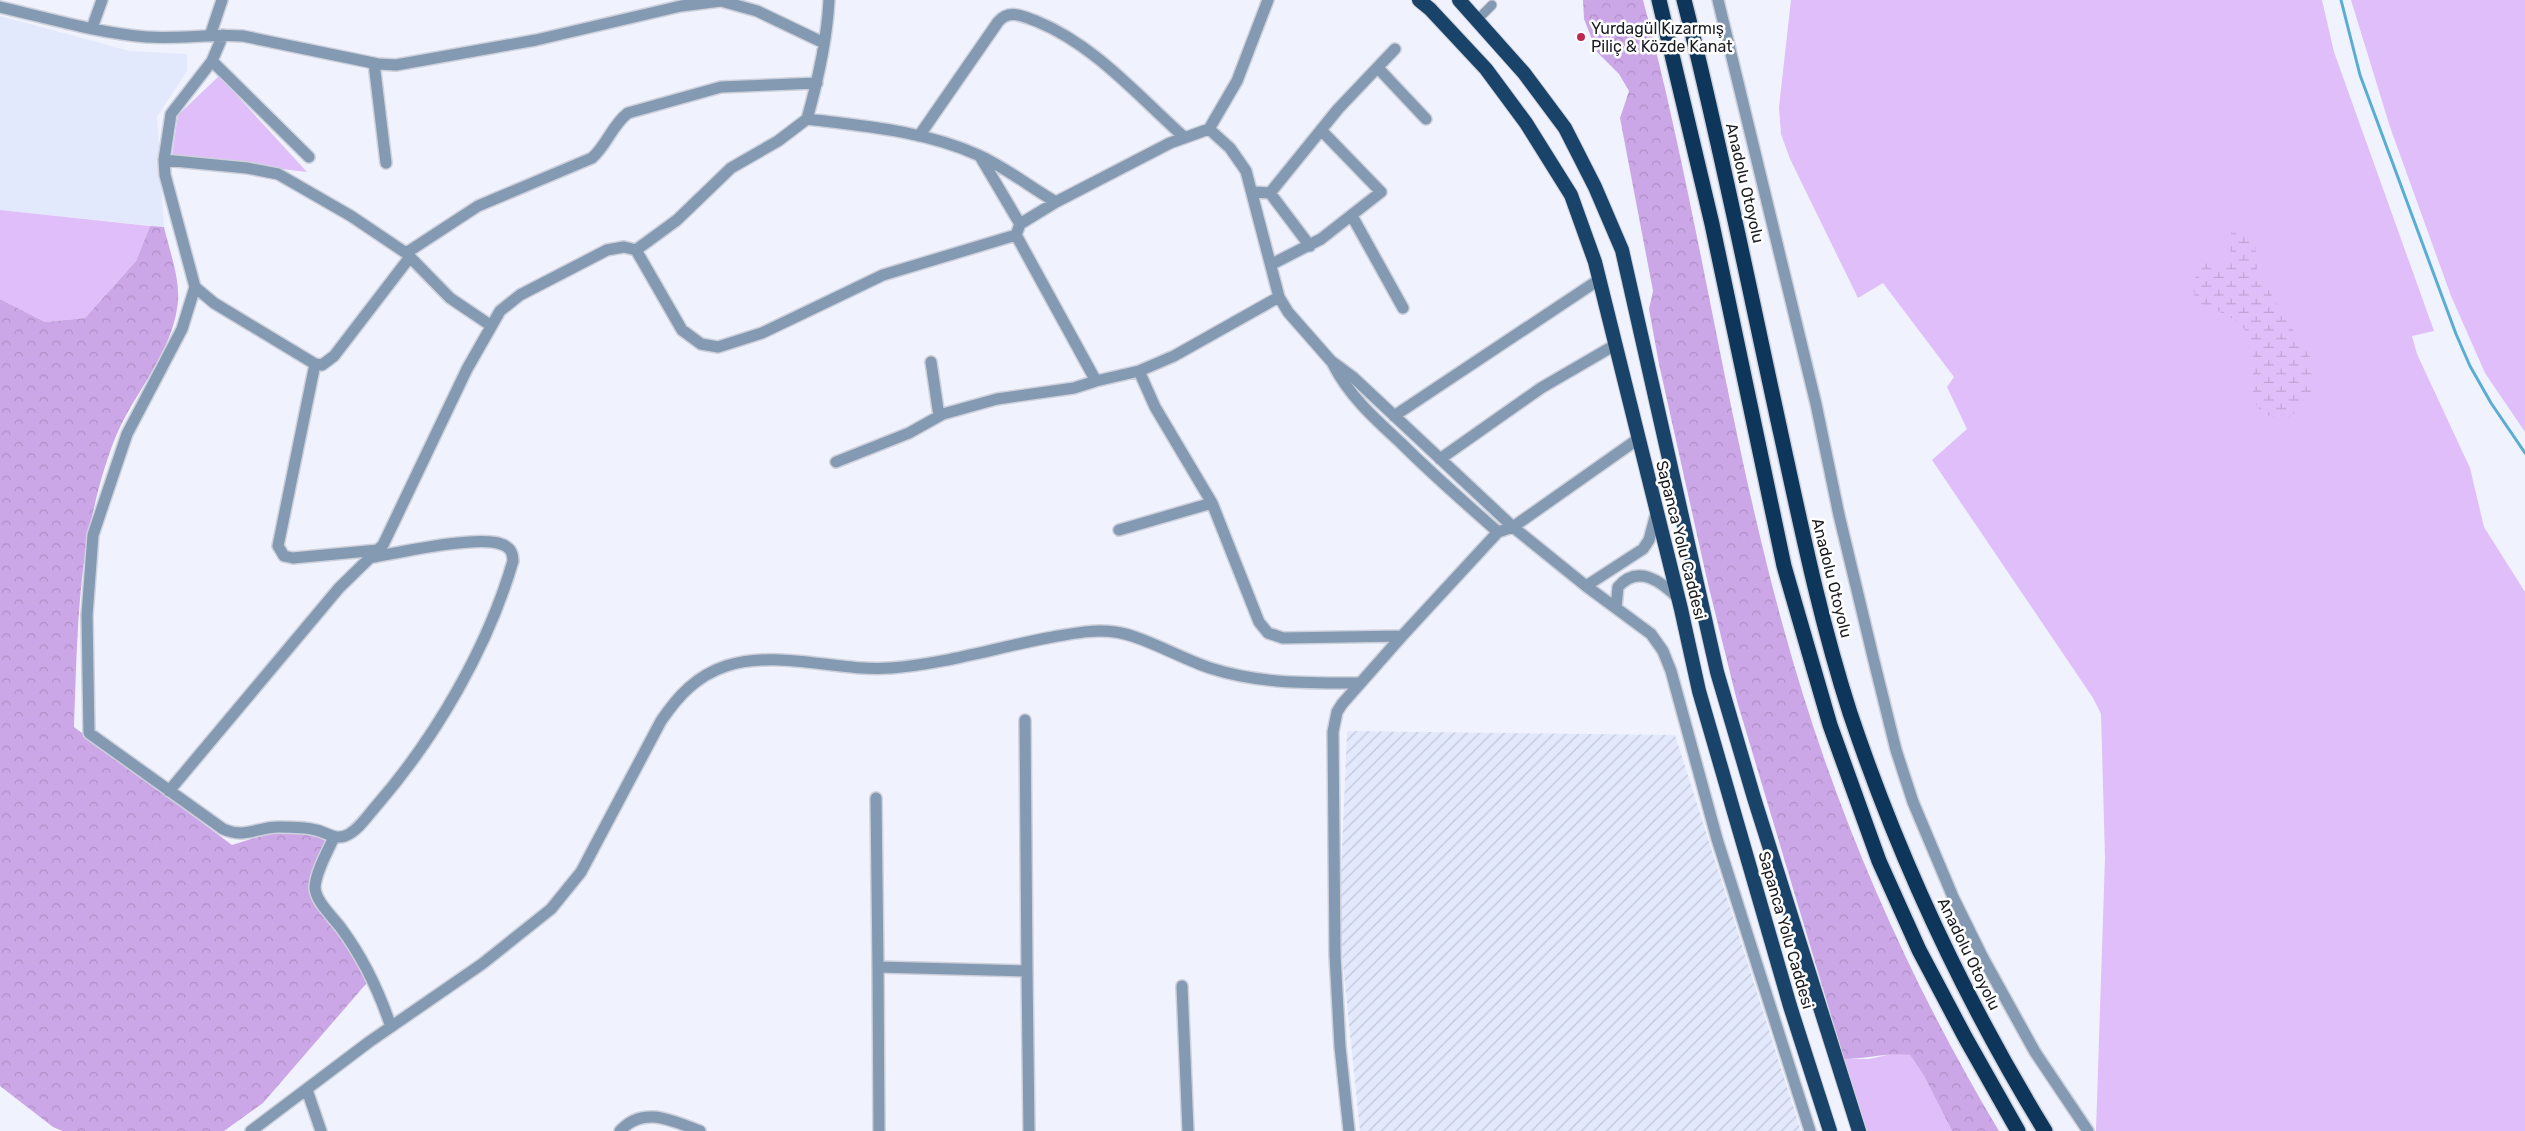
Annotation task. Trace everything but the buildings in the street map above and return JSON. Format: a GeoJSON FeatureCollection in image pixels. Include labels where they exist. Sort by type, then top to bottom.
{"type":"FeatureCollection","features":[{"type":"Feature","properties":{"kind":"highway","name":"Sapanca Yolu Caddesi"},"geometry":{"type":"LineString","coordinates":[[1419,0],[1430,9],[1486,69],[1526,123],[1571,195],[1600,280],[1656,514],[1679,599],[1699,691],[1790,1006],[1830,1131]]}},
{"type":"Feature","properties":{"kind":"highway","name":"Sapanca Yolu Caddesi"},"geometry":{"type":"LineString","coordinates":[[1459,0],[1478,19],[1524,73],[1564,128],[1595,186],[1622,250],[1717,672],[1757,807],[1859,1131]]}},
{"type":"Feature","properties":{"kind":"highway"},"geometry":{"type":"LineString","coordinates":[[1659,0],[1712,224],[1784,566],[1830,725],[1879,861],[1919,950],[2018,1131]]}},
{"type":"Feature","properties":{"kind":"highway","name":"Anadolu Otoyolu"},"geometry":{"type":"LineString","coordinates":[[1684,0],[1736,219],[1807,561],[1851,714],[1899,845],[1941,938],[1984,1024],[2045,1131]]}},
{"type":"Feature","properties":{"kind":"street"},"geometry":{"type":"LineString","coordinates":[[92,28],[102,0]]}},
{"type":"Feature","properties":{"kind":"street"},"geometry":{"type":"LineString","coordinates":[[210,36],[222,0]]}},
{"type":"Feature","properties":{"kind":"street"},"geometry":{"type":"LineString","coordinates":[[636,250],[677,220],[731,168],[778,142],[807,118],[817,83],[829,0]]}},
{"type":"Feature","properties":{"kind":"street"},"geometry":{"type":"LineString","coordinates":[[169,791],[339,588],[373,554],[387,536],[467,369],[490,326],[509,302],[579,263],[616,247],[630,248],[636,250],[682,330],[701,344],[718,347],[770,329],[883,275],[1018,229],[1056,202],[1184,136],[1209,129],[1237,81],[1268,0]]}},
{"type":"Feature","properties":{"kind":"street"},"geometry":{"type":"LineString","coordinates":[[1718,0],[1816,404],[1864,622],[1896,750],[1913,802],[1953,897],[1984,958],[2035,1052],[2088,1131]]}},
{"type":"Feature","properties":{"kind":"street"},"geometry":{"type":"LineString","coordinates":[[0,7],[92,28],[146,37],[243,36],[374,63],[396,65],[507,46],[689,5],[721,1],[757,11],[824,43]]}},
{"type":"Feature","properties":{"kind":"street"},"geometry":{"type":"LineString","coordinates":[[1478,19],[1492,5]]}},
{"type":"Feature","properties":{"kind":"street"},"geometry":{"type":"LineString","coordinates":[[919,136],[998,22],[1003,17],[1019,14],[1057,30],[1081,44],[1184,136]]}},
{"type":"Feature","properties":{"kind":"street"},"geometry":{"type":"LineString","coordinates":[[223,35],[212,61],[171,114],[164,160],[172,202],[195,287],[182,329],[118,455],[93,535],[87,590],[89,733],[169,791],[233,834],[240,835],[278,827],[316,829],[334,837],[346,836],[357,828],[388,792],[460,687],[486,631],[513,561],[513,553],[507,547],[488,541],[373,554],[294,558],[284,556],[278,546],[315,364]]}},
{"type":"Feature","properties":{"kind":"street"},"geometry":{"type":"LineString","coordinates":[[1270,193],[1321,130],[1395,49]]}},
{"type":"Feature","properties":{"kind":"street"},"geometry":{"type":"LineString","coordinates":[[212,61],[309,157]]}},
{"type":"Feature","properties":{"kind":"street"},"geometry":{"type":"LineString","coordinates":[[374,63],[386,163]]}},
{"type":"Feature","properties":{"kind":"street"},"geometry":{"type":"LineString","coordinates":[[1378,68],[1426,119]]}},
{"type":"Feature","properties":{"kind":"street"},"geometry":{"type":"LineString","coordinates":[[195,287],[214,303],[315,364],[322,365],[334,356],[408,255],[456,218],[478,206],[592,158],[628,113],[721,87],[817,83]]}},
{"type":"Feature","properties":{"kind":"street"},"geometry":{"type":"LineString","coordinates":[[807,118],[886,129],[919,136],[980,156],[1056,202]]}},
{"type":"Feature","properties":{"kind":"street"},"geometry":{"type":"LineString","coordinates":[[1209,129],[1242,162],[1253,192],[1279,298],[1288,312],[1331,360],[1513,527],[1586,586],[1651,634],[1668,662],[1717,839],[1810,1131]]}},
{"type":"Feature","properties":{"kind":"street"},"geometry":{"type":"LineString","coordinates":[[1272,264],[1310,246],[1352,216],[1381,192],[1321,130]]}},
{"type":"Feature","properties":{"kind":"street"},"geometry":{"type":"LineString","coordinates":[[980,156],[1096,381]]}},
{"type":"Feature","properties":{"kind":"street"},"geometry":{"type":"LineString","coordinates":[[164,160],[246,168],[278,174],[351,216],[408,255],[450,298],[490,326]]}},
{"type":"Feature","properties":{"kind":"street"},"geometry":{"type":"LineString","coordinates":[[1253,192],[1270,193],[1310,246]]}},
{"type":"Feature","properties":{"kind":"street"},"geometry":{"type":"LineString","coordinates":[[1352,216],[1403,308]]}},
{"type":"Feature","properties":{"kind":"street"},"geometry":{"type":"LineString","coordinates":[[1394,416],[1600,280]]}},
{"type":"Feature","properties":{"kind":"street"},"geometry":{"type":"LineString","coordinates":[[836,462],[909,433],[939,416],[997,399],[1074,388],[1139,371],[1174,356],[1279,298]]}},
{"type":"Feature","properties":{"kind":"street"},"geometry":{"type":"LineString","coordinates":[[1440,459],[1542,388],[1615,345]]}},
{"type":"Feature","properties":{"kind":"street"},"geometry":{"type":"LineString","coordinates":[[1331,360],[1341,379],[1363,407],[1443,484],[1498,532]]}},
{"type":"Feature","properties":{"kind":"street"},"geometry":{"type":"LineString","coordinates":[[931,362],[939,416]]}},
{"type":"Feature","properties":{"kind":"street"},"geometry":{"type":"LineString","coordinates":[[1139,371],[1155,407],[1212,503],[1259,622],[1268,633],[1283,638],[1402,636]]}},
{"type":"Feature","properties":{"kind":"street"},"geometry":{"type":"LineString","coordinates":[[1349,1131],[1340,1047],[1335,954],[1333,732],[1337,712],[1402,636],[1498,532],[1513,527],[1638,439]]}},
{"type":"Feature","properties":{"kind":"street"},"geometry":{"type":"LineString","coordinates":[[1119,530],[1212,503]]}},
{"type":"Feature","properties":{"kind":"street"},"geometry":{"type":"LineString","coordinates":[[1586,586],[1643,548],[1649,540],[1656,514]]}},
{"type":"Feature","properties":{"kind":"street"},"geometry":{"type":"LineString","coordinates":[[1616,608],[1618,587],[1629,577],[1637,575],[1649,576],[1660,581],[1679,599]]}},
{"type":"Feature","properties":{"kind":"street"},"geometry":{"type":"LineString","coordinates":[[251,1131],[392,1026],[482,964],[552,908],[581,872],[646,746],[675,700],[704,675],[726,666],[772,660],[835,667],[891,668],[923,664],[1018,644],[1098,630],[1117,632],[1180,658],[1243,677],[1300,683],[1360,683]]}},
{"type":"Feature","properties":{"kind":"street"},"geometry":{"type":"LineString","coordinates":[[1025,720],[1029,1131]]}},
{"type":"Feature","properties":{"kind":"street"},"geometry":{"type":"LineString","coordinates":[[876,798],[879,1131]]}},
{"type":"Feature","properties":{"kind":"street"},"geometry":{"type":"LineString","coordinates":[[334,837],[317,878],[315,888],[318,898],[344,931],[372,977],[392,1026]]}},
{"type":"Feature","properties":{"kind":"street"},"geometry":{"type":"LineString","coordinates":[[878,967],[1027,971]]}},
{"type":"Feature","properties":{"kind":"street"},"geometry":{"type":"LineString","coordinates":[[1182,986],[1188,1131]]}},
{"type":"Feature","properties":{"kind":"street"},"geometry":{"type":"LineString","coordinates":[[307,1090],[321,1131]]}},
{"type":"Feature","properties":{"kind":"street"},"geometry":{"type":"LineString","coordinates":[[620,1131],[628,1123],[648,1116],[659,1116],[700,1131]]}},
{"type":"Feature","properties":{"kind":"shaded area"},"geometry":{"type":"Polygon","coordinates":[[[0,16],[130,51],[187,54],[187,71],[157,117],[164,227],[0,210],[0,16]]]}},
{"type":"Feature","properties":{"kind":"shaded area"},"geometry":{"type":"Polygon","coordinates":[[[1347,731],[1675,735],[1801,1131],[1360,1131],[1339,924],[1347,731]]]}},
{"type":"Feature","properties":{"kind":"green space"},"geometry":{"type":"Polygon","coordinates":[[[1583,0],[1643,0],[1680,156],[1745,470],[1783,626],[1802,692],[1848,822],[1902,949],[1932,1011],[1999,1131],[1952,1131],[1924,1076],[1910,1055],[1894,1054],[1844,1059],[1737,701],[1708,584],[1659,364],[1649,309],[1653,291],[1620,118],[1629,91],[1619,74],[1597,52],[1584,19],[1583,0]]]}},
{"type":"Feature","properties":{"kind":"green space"},"geometry":{"type":"Polygon","coordinates":[[[1791,0],[2322,0],[2334,52],[2434,331],[2412,336],[2417,354],[2470,468],[2484,527],[2525,592],[2525,1131],[2096,1131],[2105,858],[2101,714],[2093,698],[1932,460],[1967,429],[1947,387],[1954,377],[1883,283],[1858,298],[1790,159],[1781,134],[1779,107],[1791,0]]]}},
{"type":"Feature","properties":{"kind":"green space"},"geometry":{"type":"Polygon","coordinates":[[[2351,0],[2525,0],[2525,432],[2485,373],[2451,296],[2390,127],[2351,0]]]}},
{"type":"Feature","properties":{"kind":"green space"},"geometry":{"type":"Polygon","coordinates":[[[219,76],[307,172],[172,156],[178,115],[219,76]]]}},
{"type":"Feature","properties":{"kind":"green space"},"geometry":{"type":"Polygon","coordinates":[[[0,210],[150,226],[136,261],[85,318],[45,322],[0,299],[0,210]]]}},
{"type":"Feature","properties":{"kind":"green space"},"geometry":{"type":"Polygon","coordinates":[[[150,226],[164,227],[177,278],[177,309],[168,340],[161,355],[117,433],[97,495],[89,531],[81,586],[74,727],[232,845],[282,832],[307,833],[331,844],[315,888],[372,977],[263,1103],[224,1131],[63,1131],[53,1127],[0,1086],[0,299],[45,322],[85,318],[136,261],[150,226]]]}},
{"type":"Feature","properties":{"kind":"green space"},"geometry":{"type":"Polygon","coordinates":[[[2233,227],[2244,229],[2255,239],[2257,271],[2313,362],[2314,387],[2300,408],[2286,420],[2267,415],[2259,409],[2253,389],[2253,352],[2251,340],[2245,330],[2235,320],[2196,301],[2194,295],[2194,280],[2206,263],[2219,265],[2231,262],[2230,239],[2233,227]]]}},
{"type":"Feature","properties":{"kind":"green space"},"geometry":{"type":"Polygon","coordinates":[[[1896,1053],[1910,1055],[1924,1076],[1952,1131],[1867,1131],[1844,1059],[1869,1059],[1896,1053]]]}},
{"type":"Feature","properties":{"kind":"waterway"},"geometry":{"type":"LineString","coordinates":[[2341,0],[2360,75],[2456,334],[2470,366],[2491,403],[2525,453]]}},
{"type":"Feature","properties":{"kind":"place","name":"Yurdagül Kızarmış Piliç & Közde Kanat"},"geometry":{"type":"Point","coordinates":[1581,37]}}]}
